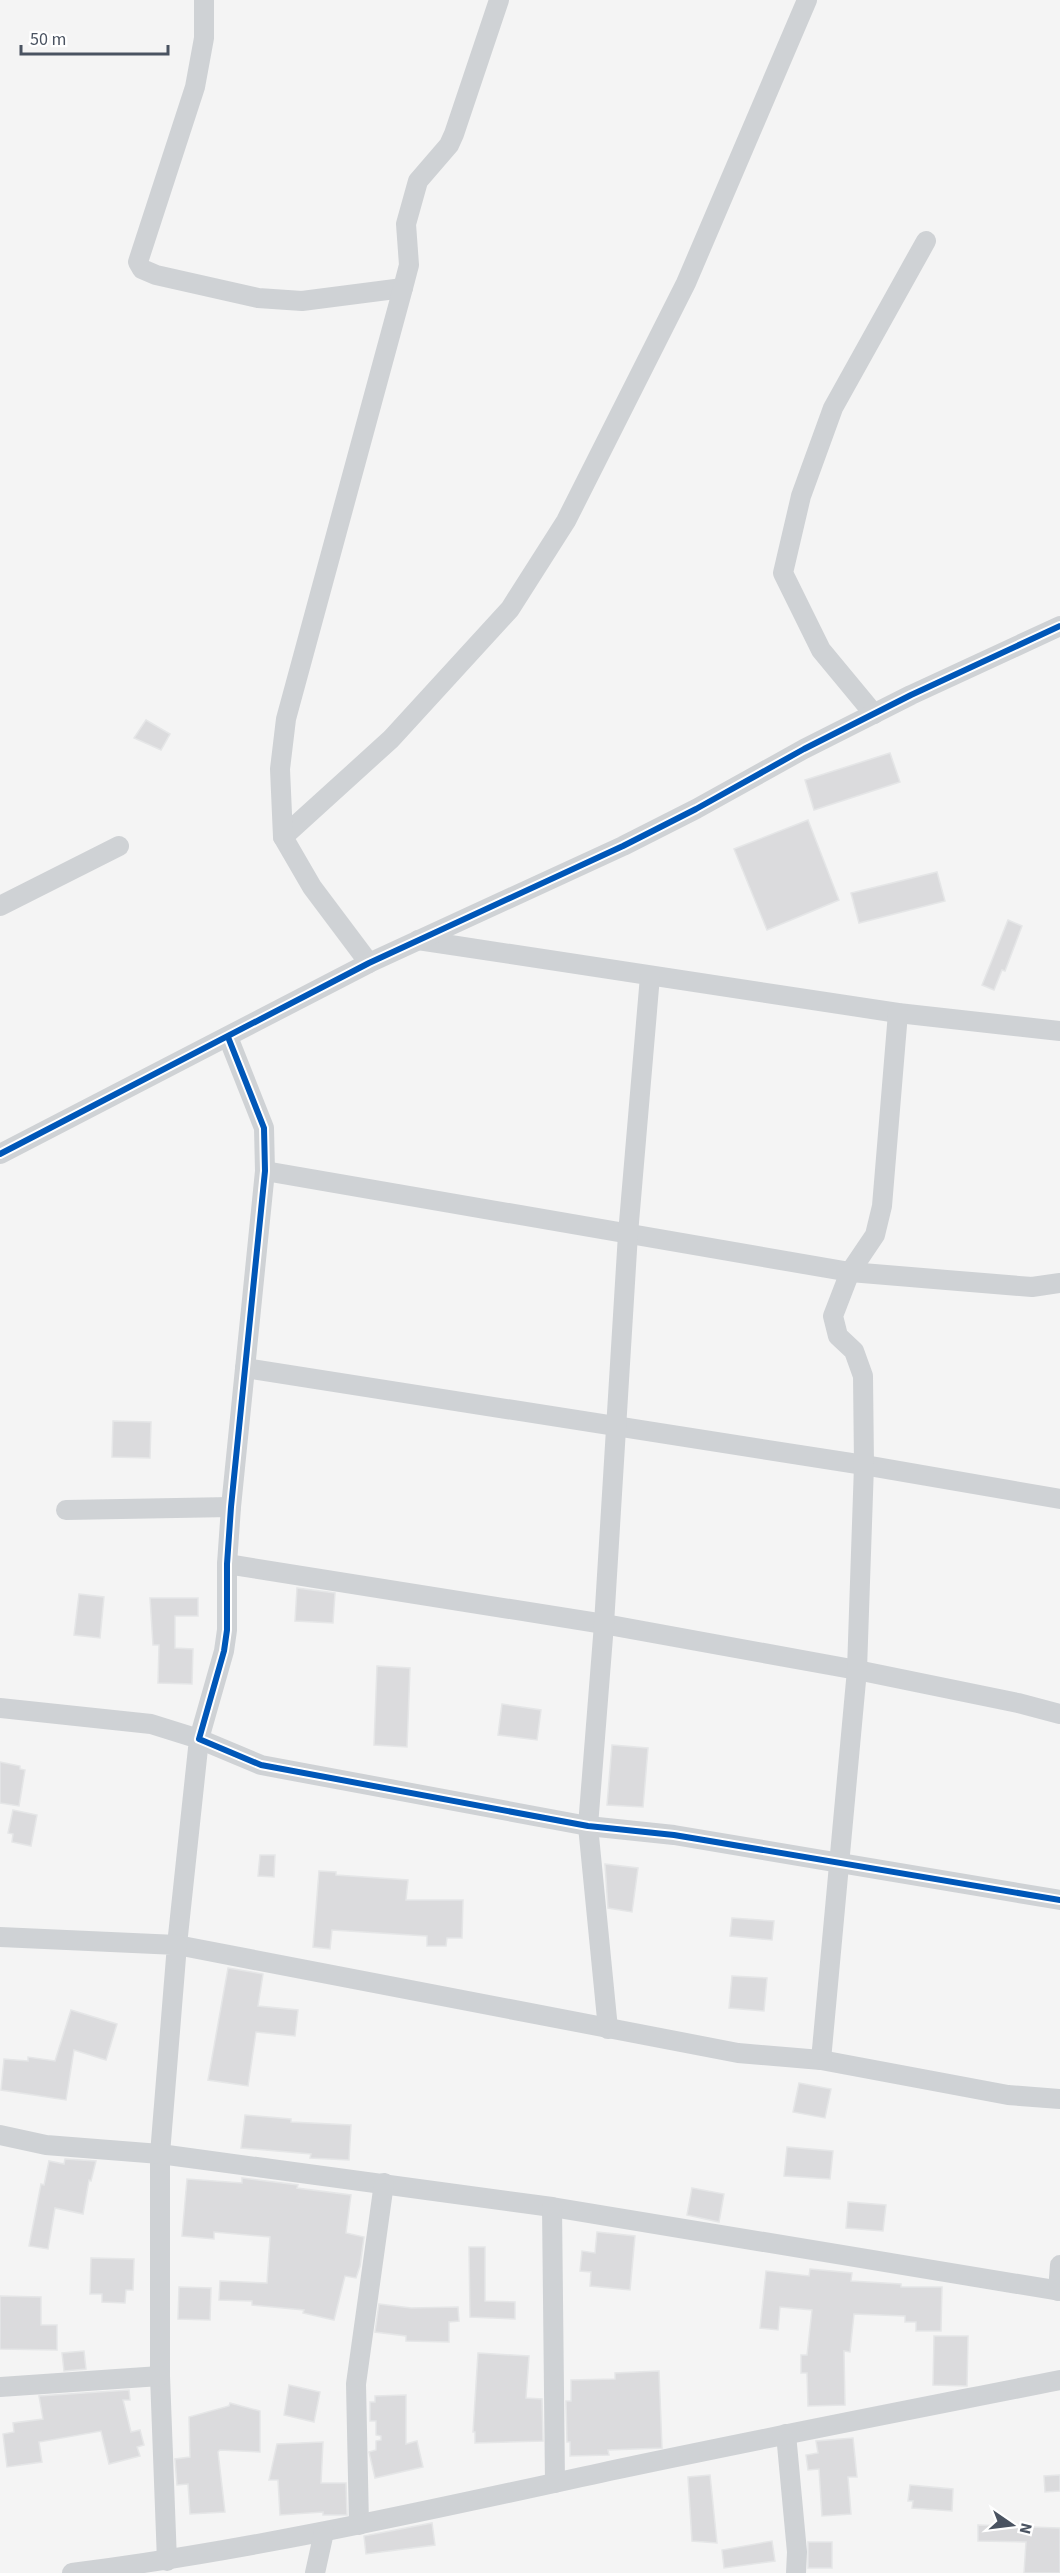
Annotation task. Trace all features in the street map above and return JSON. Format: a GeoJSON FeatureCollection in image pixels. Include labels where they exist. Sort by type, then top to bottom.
{"type":"FeatureCollection","features":[{"type":"Feature","properties":{"kind":"street"},"geometry":{"type":"LineString","coordinates":[[204,0],[204,38],[195,87],[138,262],[142,268],[156,275],[258,298],[302,301],[403,288]]}},
{"type":"Feature","properties":{"kind":"street"},"geometry":{"type":"LineString","coordinates":[[369,963],[312,887],[283,837],[280,769],[286,718],[409,265],[406,224],[418,181],[449,144],[454,134],[499,0]]}},
{"type":"Feature","properties":{"kind":"street"},"geometry":{"type":"LineString","coordinates":[[283,837],[391,739],[510,609],[566,521],[686,283],[807,0]]}},
{"type":"Feature","properties":{"kind":"street"},"geometry":{"type":"LineString","coordinates":[[874,714],[821,650],[783,573],[801,496],[833,408],[926,241]]}},
{"type":"Feature","properties":{"kind":"street"},"geometry":{"type":"LineString","coordinates":[[0,1154],[369,963],[644,835],[874,714],[1060,627]]}},
{"type":"Feature","properties":{"kind":"street"},"geometry":{"type":"LineString","coordinates":[[0,906],[119,846]]}},
{"type":"Feature","properties":{"kind":"street"},"geometry":{"type":"LineString","coordinates":[[418,940],[898,1013],[1060,1031]]}},
{"type":"Feature","properties":{"kind":"street"},"geometry":{"type":"LineString","coordinates":[[608,2029],[588,1826],[604,1624],[627,1234],[650,976]]}},
{"type":"Feature","properties":{"kind":"street"},"geometry":{"type":"LineString","coordinates":[[821,2060],[857,1670],[864,1465],[862,1376],[855,1351],[838,1336],[833,1316],[850,1272],[875,1235],[882,1206],[898,1013]]}},
{"type":"Feature","properties":{"kind":"street"},"geometry":{"type":"LineString","coordinates":[[166,2561],[160,2376],[160,2154],[177,1945],[199,1739],[224,1651],[227,1630],[227,1564],[231,1507],[264,1171],[264,1128],[228,1037]]}},
{"type":"Feature","properties":{"kind":"street"},"geometry":{"type":"LineString","coordinates":[[264,1171],[850,1272],[1032,1287],[1060,1283]]}},
{"type":"Feature","properties":{"kind":"street"},"geometry":{"type":"LineString","coordinates":[[245,1368],[1060,1498]]}},
{"type":"Feature","properties":{"kind":"street"},"geometry":{"type":"LineString","coordinates":[[66,1510],[231,1507]]}},
{"type":"Feature","properties":{"kind":"street"},"geometry":{"type":"LineString","coordinates":[[227,1564],[604,1624],[857,1670],[1018,1703],[1060,1714]]}},
{"type":"Feature","properties":{"kind":"street"},"geometry":{"type":"LineString","coordinates":[[0,1708],[151,1724],[199,1739],[261,1765],[588,1826],[674,1835],[1060,1900]]}},
{"type":"Feature","properties":{"kind":"street"},"geometry":{"type":"LineString","coordinates":[[0,1937],[177,1945],[738,2053],[821,2060],[1008,2095],[1060,2099]]}},
{"type":"Feature","properties":{"kind":"street"},"geometry":{"type":"LineString","coordinates":[[0,2135],[46,2145],[160,2154],[552,2207],[1059,2291],[1060,2265]]}},
{"type":"Feature","properties":{"kind":"street"},"geometry":{"type":"LineString","coordinates":[[359,2525],[357,2384],[384,2183]]}},
{"type":"Feature","properties":{"kind":"street"},"geometry":{"type":"LineString","coordinates":[[552,2207],[555,2483]]}},
{"type":"Feature","properties":{"kind":"street"},"geometry":{"type":"LineString","coordinates":[[0,2388],[160,2376]]}},
{"type":"Feature","properties":{"kind":"street"},"geometry":{"type":"LineString","coordinates":[[72,2573],[166,2561],[324,2532],[786,2434],[1060,2380]]}},
{"type":"Feature","properties":{"kind":"street"},"geometry":{"type":"LineString","coordinates":[[786,2434],[797,2552],[796,2573]]}},
{"type":"Feature","properties":{"kind":"street"},"geometry":{"type":"LineString","coordinates":[[315,2573],[324,2532]]}},
{"type":"Feature","properties":{"kind":"building"},"geometry":{"type":"Polygon","coordinates":[[[146,720],[170,734],[161,750],[134,738],[146,720]]]}},
{"type":"Feature","properties":{"kind":"building"},"geometry":{"type":"Polygon","coordinates":[[[890,753],[900,782],[814,810],[805,780],[890,753]]]}},
{"type":"Feature","properties":{"kind":"building"},"geometry":{"type":"Polygon","coordinates":[[[808,820],[839,900],[767,930],[734,849],[808,820]]]}},
{"type":"Feature","properties":{"kind":"building"},"geometry":{"type":"Polygon","coordinates":[[[937,872],[945,901],[859,923],[851,893],[937,872]]]}},
{"type":"Feature","properties":{"kind":"building"},"geometry":{"type":"Polygon","coordinates":[[[1008,920],[1022,926],[1005,971],[1002,970],[994,990],[982,985],[1008,920]]]}},
{"type":"Feature","properties":{"kind":"building"},"geometry":{"type":"Polygon","coordinates":[[[113,1421],[151,1422],[150,1458],[112,1457],[113,1421]]]}},
{"type":"Feature","properties":{"kind":"building"},"geometry":{"type":"Polygon","coordinates":[[[297,1588],[335,1593],[333,1623],[295,1621],[297,1588]]]}},
{"type":"Feature","properties":{"kind":"building"},"geometry":{"type":"Polygon","coordinates":[[[79,1594],[104,1597],[100,1638],[74,1635],[79,1594]]]}},
{"type":"Feature","properties":{"kind":"building"},"geometry":{"type":"Polygon","coordinates":[[[150,1598],[198,1598],[198,1616],[175,1616],[175,1648],[193,1649],[192,1684],[158,1683],[159,1645],[153,1645],[150,1598]]]}},
{"type":"Feature","properties":{"kind":"building"},"geometry":{"type":"Polygon","coordinates":[[[377,1666],[410,1668],[407,1747],[374,1745],[377,1666]]]}},
{"type":"Feature","properties":{"kind":"building"},"geometry":{"type":"Polygon","coordinates":[[[502,1704],[541,1710],[537,1740],[498,1735],[502,1704]]]}},
{"type":"Feature","properties":{"kind":"building"},"geometry":{"type":"Polygon","coordinates":[[[612,1745],[648,1748],[643,1807],[607,1805],[612,1745]]]}},
{"type":"Feature","properties":{"kind":"building"},"geometry":{"type":"Polygon","coordinates":[[[0,1762],[20,1766],[20,1769],[25,1770],[19,1806],[0,1803],[0,1762]]]}},
{"type":"Feature","properties":{"kind":"building"},"geometry":{"type":"Polygon","coordinates":[[[13,1810],[37,1815],[31,1846],[12,1842],[13,1834],[8,1833],[13,1810]]]}},
{"type":"Feature","properties":{"kind":"building"},"geometry":{"type":"Polygon","coordinates":[[[260,1855],[275,1855],[274,1877],[258,1876],[260,1855]]]}},
{"type":"Feature","properties":{"kind":"building"},"geometry":{"type":"Polygon","coordinates":[[[605,1864],[638,1868],[632,1912],[608,1908],[605,1864]]]}},
{"type":"Feature","properties":{"kind":"building"},"geometry":{"type":"Polygon","coordinates":[[[319,1871],[336,1872],[336,1875],[408,1880],[406,1900],[463,1900],[462,1938],[447,1938],[446,1946],[427,1946],[427,1936],[332,1930],[330,1949],[313,1947],[319,1871]]]}},
{"type":"Feature","properties":{"kind":"building"},"geometry":{"type":"Polygon","coordinates":[[[732,1918],[774,1921],[772,1940],[730,1936],[732,1918]]]}},
{"type":"Feature","properties":{"kind":"building"},"geometry":{"type":"Polygon","coordinates":[[[228,1968],[263,1974],[258,2006],[298,2010],[295,2036],[256,2032],[248,2086],[208,2080],[228,1968]]]}},
{"type":"Feature","properties":{"kind":"building"},"geometry":{"type":"Polygon","coordinates":[[[732,1976],[767,1978],[764,2011],[729,2008],[732,1976]]]}},
{"type":"Feature","properties":{"kind":"building"},"geometry":{"type":"Polygon","coordinates":[[[71,2010],[117,2024],[106,2060],[74,2050],[66,2100],[1,2090],[4,2059],[28,2061],[28,2057],[55,2061],[71,2010]]]}},
{"type":"Feature","properties":{"kind":"building"},"geometry":{"type":"Polygon","coordinates":[[[799,2083],[831,2089],[825,2118],[793,2112],[799,2083]]]}},
{"type":"Feature","properties":{"kind":"building"},"geometry":{"type":"Polygon","coordinates":[[[245,2115],[291,2119],[291,2122],[351,2125],[349,2160],[310,2158],[311,2154],[241,2148],[245,2115]]]}},
{"type":"Feature","properties":{"kind":"building"},"geometry":{"type":"Polygon","coordinates":[[[787,2147],[833,2151],[830,2179],[784,2176],[787,2147]]]}},
{"type":"Feature","properties":{"kind":"building"},"geometry":{"type":"Polygon","coordinates":[[[65,2159],[96,2161],[91,2181],[89,2180],[83,2214],[55,2208],[48,2249],[29,2246],[41,2184],[44,2185],[49,2161],[64,2164],[65,2159]]]}},
{"type":"Feature","properties":{"kind":"building"},"geometry":{"type":"Polygon","coordinates":[[[242,2178],[351,2195],[346,2233],[364,2237],[356,2278],[345,2276],[334,2320],[303,2313],[304,2310],[252,2305],[252,2301],[219,2300],[220,2281],[267,2283],[270,2237],[214,2232],[214,2239],[182,2236],[187,2179],[242,2183],[242,2178]]]}},
{"type":"Feature","properties":{"kind":"building"},"geometry":{"type":"Polygon","coordinates":[[[692,2188],[724,2194],[719,2222],[687,2215],[692,2188]]]}},
{"type":"Feature","properties":{"kind":"building"},"geometry":{"type":"Polygon","coordinates":[[[848,2202],[886,2205],[883,2231],[846,2228],[848,2202]]]}},
{"type":"Feature","properties":{"kind":"building"},"geometry":{"type":"Polygon","coordinates":[[[597,2232],[635,2236],[630,2290],[590,2286],[591,2272],[580,2271],[582,2251],[595,2253],[597,2232]]]}},
{"type":"Feature","properties":{"kind":"building"},"geometry":{"type":"Polygon","coordinates":[[[469,2247],[485,2247],[485,2301],[515,2302],[515,2319],[470,2317],[469,2247]]]}},
{"type":"Feature","properties":{"kind":"building"},"geometry":{"type":"Polygon","coordinates":[[[91,2258],[134,2259],[133,2290],[126,2290],[125,2303],[102,2302],[102,2294],[90,2294],[91,2258]]]}},
{"type":"Feature","properties":{"kind":"building"},"geometry":{"type":"Polygon","coordinates":[[[810,2269],[852,2273],[851,2281],[901,2284],[901,2287],[942,2287],[941,2331],[916,2331],[916,2322],[905,2322],[905,2316],[854,2314],[850,2352],[844,2351],[845,2405],[808,2406],[807,2373],[801,2373],[801,2355],[807,2355],[812,2310],[780,2307],[778,2330],[760,2328],[766,2271],[809,2276],[810,2269]]]}},
{"type":"Feature","properties":{"kind":"building"},"geometry":{"type":"Polygon","coordinates":[[[179,2287],[211,2288],[210,2320],[178,2319],[179,2287]]]}},
{"type":"Feature","properties":{"kind":"building"},"geometry":{"type":"Polygon","coordinates":[[[0,2296],[41,2297],[41,2325],[57,2325],[57,2350],[0,2349],[0,2296]]]}},
{"type":"Feature","properties":{"kind":"building"},"geometry":{"type":"Polygon","coordinates":[[[379,2304],[411,2308],[458,2307],[459,2321],[449,2322],[449,2342],[406,2341],[406,2336],[375,2332],[379,2304]]]}},
{"type":"Feature","properties":{"kind":"building"},"geometry":{"type":"Polygon","coordinates":[[[934,2336],[968,2336],[967,2386],[933,2385],[934,2336]]]}},
{"type":"Feature","properties":{"kind":"building"},"geometry":{"type":"Polygon","coordinates":[[[84,2351],[86,2369],[64,2371],[62,2353],[84,2351]]]}},
{"type":"Feature","properties":{"kind":"building"},"geometry":{"type":"Polygon","coordinates":[[[478,2353],[529,2356],[526,2398],[542,2399],[543,2441],[475,2443],[475,2432],[473,2432],[478,2353]]]}},
{"type":"Feature","properties":{"kind":"building"},"geometry":{"type":"Polygon","coordinates":[[[659,2371],[662,2448],[608,2450],[609,2455],[570,2456],[570,2442],[567,2442],[566,2401],[571,2401],[571,2380],[615,2379],[615,2373],[659,2371]]]}},
{"type":"Feature","properties":{"kind":"building"},"geometry":{"type":"Polygon","coordinates":[[[289,2385],[320,2392],[314,2422],[284,2415],[289,2385]]]}},
{"type":"Feature","properties":{"kind":"building"},"geometry":{"type":"Polygon","coordinates":[[[129,2390],[130,2400],[123,2400],[131,2432],[140,2430],[144,2445],[137,2447],[140,2456],[109,2464],[101,2431],[39,2442],[42,2462],[7,2467],[3,2434],[14,2432],[13,2423],[43,2419],[39,2396],[129,2390]]]}},
{"type":"Feature","properties":{"kind":"building"},"geometry":{"type":"Polygon","coordinates":[[[406,2395],[406,2444],[417,2441],[423,2467],[375,2478],[369,2452],[376,2450],[376,2441],[381,2440],[381,2436],[376,2435],[376,2421],[370,2421],[370,2402],[375,2402],[375,2396],[406,2395]]]}},
{"type":"Feature","properties":{"kind":"building"},"geometry":{"type":"Polygon","coordinates":[[[230,2403],[260,2411],[260,2452],[220,2450],[218,2452],[225,2512],[190,2514],[188,2484],[177,2485],[175,2459],[190,2457],[189,2417],[229,2406],[230,2403]]]}},
{"type":"Feature","properties":{"kind":"building"},"geometry":{"type":"Polygon","coordinates":[[[853,2438],[857,2477],[848,2477],[851,2514],[822,2516],[819,2469],[808,2470],[806,2455],[818,2453],[816,2441],[853,2438]]]}},
{"type":"Feature","properties":{"kind":"building"},"geometry":{"type":"Polygon","coordinates":[[[323,2442],[321,2483],[346,2483],[347,2515],[323,2515],[323,2512],[280,2515],[278,2480],[269,2480],[277,2444],[323,2442]]]}},
{"type":"Feature","properties":{"kind":"building"},"geometry":{"type":"Polygon","coordinates":[[[710,2475],[717,2543],[692,2541],[688,2477],[710,2475]]]}},
{"type":"Feature","properties":{"kind":"building"},"geometry":{"type":"Polygon","coordinates":[[[1060,2475],[1060,2491],[1045,2492],[1044,2476],[1060,2475]]]}},
{"type":"Feature","properties":{"kind":"building"},"geometry":{"type":"Polygon","coordinates":[[[910,2485],[953,2489],[952,2511],[912,2508],[913,2501],[908,2501],[910,2485]]]}},
{"type":"Feature","properties":{"kind":"building"},"geometry":{"type":"Polygon","coordinates":[[[432,2523],[435,2545],[366,2554],[364,2536],[432,2523]]]}},
{"type":"Feature","properties":{"kind":"building"},"geometry":{"type":"Polygon","coordinates":[[[978,2525],[1060,2528],[1060,2573],[1024,2573],[1026,2542],[978,2541],[978,2525]]]}},
{"type":"Feature","properties":{"kind":"building"},"geometry":{"type":"Polygon","coordinates":[[[772,2541],[775,2561],[724,2568],[722,2550],[772,2541]]]}},
{"type":"Feature","properties":{"kind":"building"},"geometry":{"type":"Polygon","coordinates":[[[808,2542],[832,2542],[832,2568],[808,2568],[808,2542]]]}},
{"type":"Feature","properties":{"kind":"cycle path"},"geometry":{"type":"LineString","coordinates":[[0,1154],[369,963],[623,846],[696,809],[804,749],[911,695],[1060,626]]}},
{"type":"Feature","properties":{"kind":"cycle path"},"geometry":{"type":"LineString","coordinates":[[228,1037],[264,1128],[265,1171],[231,1507],[227,1564],[227,1630],[224,1651],[199,1739],[261,1765],[588,1826],[674,1835],[1060,1900]]}}]}
